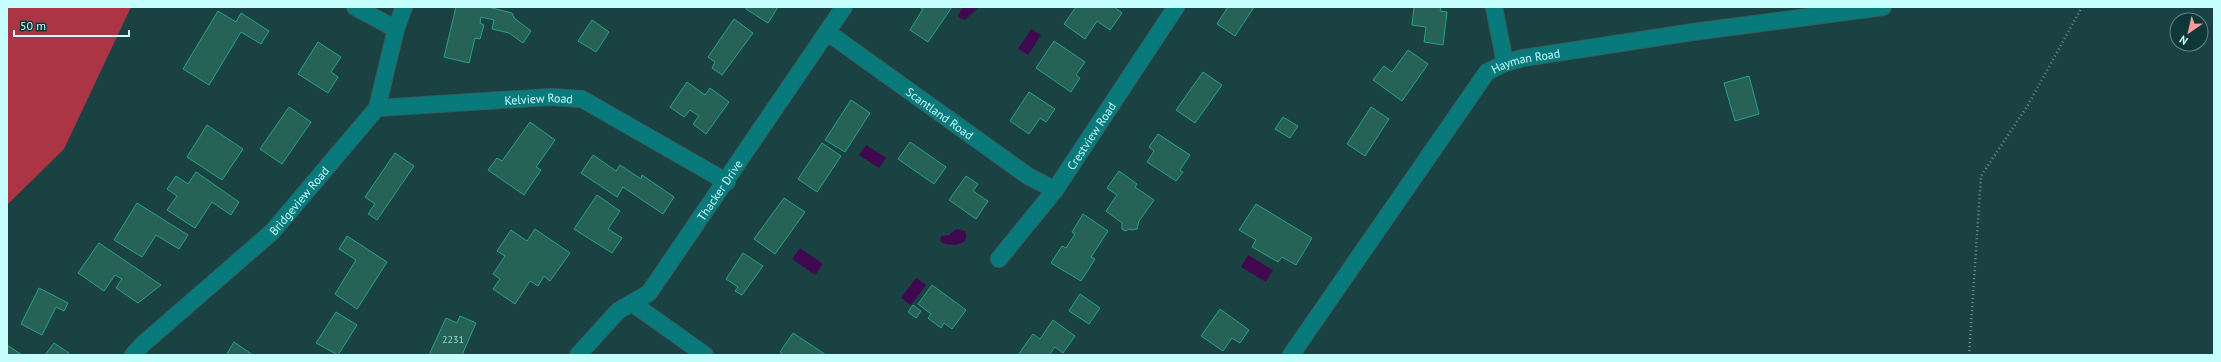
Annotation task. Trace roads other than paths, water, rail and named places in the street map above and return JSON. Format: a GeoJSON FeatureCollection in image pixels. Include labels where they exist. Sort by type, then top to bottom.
{"type":"FeatureCollection","features":[{"type":"Feature","properties":{"kind":"street"},"geometry":{"type":"LineString","coordinates":[[355,7],[396,29]]}},
{"type":"Feature","properties":{"kind":"street","name":"Bridgeview Road"},"geometry":{"type":"LineString","coordinates":[[133,355],[149,339],[272,232],[377,108],[396,29],[404,7]]}},
{"type":"Feature","properties":{"kind":"street","name":"Thacker Drive"},"geometry":{"type":"LineString","coordinates":[[578,355],[618,311],[649,293],[727,182],[844,7]]}},
{"type":"Feature","properties":{"kind":"street","name":"Crestview Road"},"geometry":{"type":"LineString","coordinates":[[999,259],[1055,190],[1176,7]]}},
{"type":"Feature","properties":{"kind":"street"},"geometry":{"type":"LineString","coordinates":[[1494,7],[1505,63]]}},
{"type":"Feature","properties":{"kind":"street","name":"Hayman Road"},"geometry":{"type":"LineString","coordinates":[[1291,355],[1486,72],[1505,63],[1523,58],[1693,32],[1883,7]]}},
{"type":"Feature","properties":{"kind":"street","name":"Scantland Road"},"geometry":{"type":"LineString","coordinates":[[827,32],[1028,176],[1055,190]]}},
{"type":"Feature","properties":{"kind":"street","name":"Kelview Road"},"geometry":{"type":"LineString","coordinates":[[377,108],[551,97],[582,99],[727,182]]}},
{"type":"Feature","properties":{"kind":"street"},"geometry":{"type":"LineString","coordinates":[[632,303],[705,355]]}}]}
